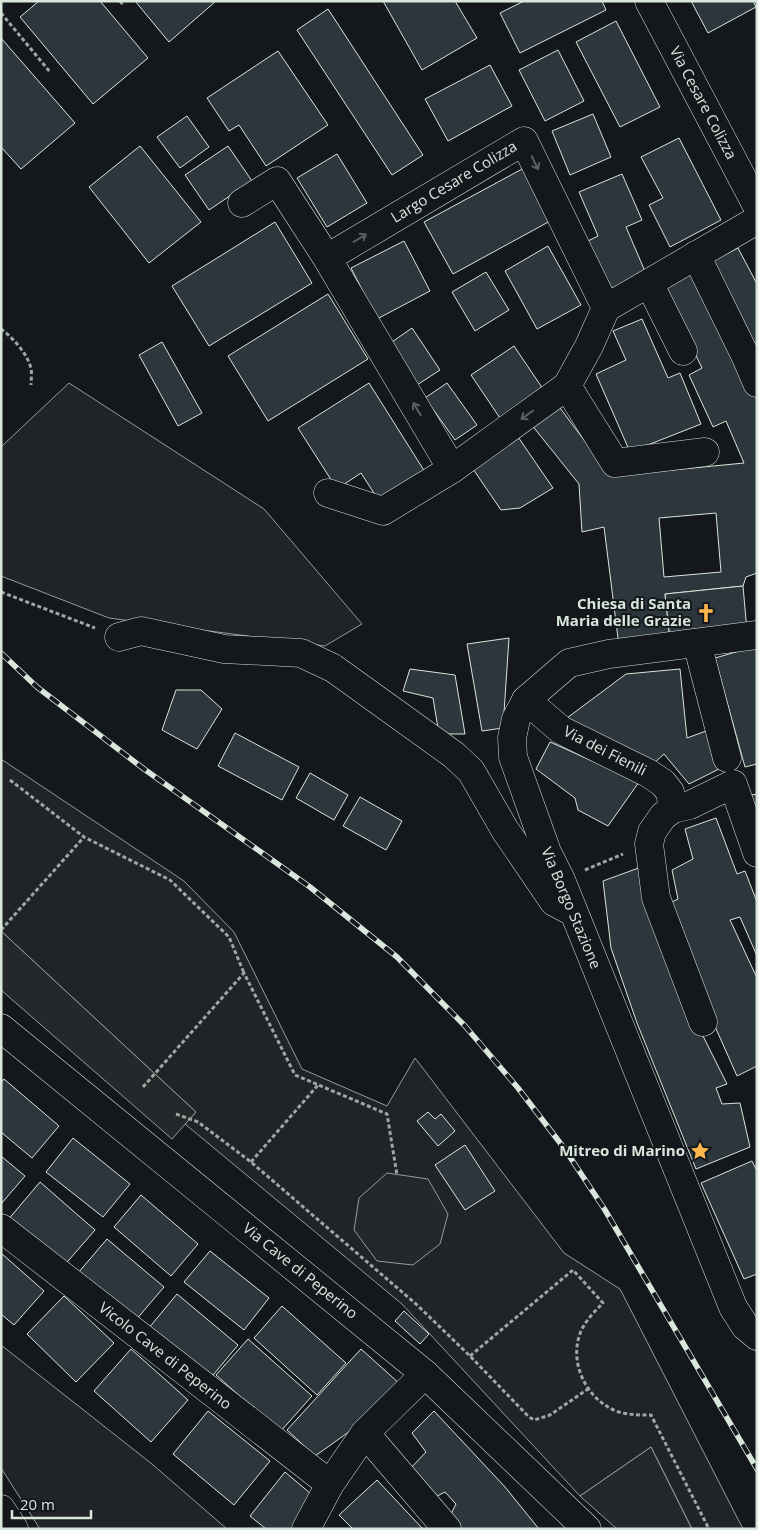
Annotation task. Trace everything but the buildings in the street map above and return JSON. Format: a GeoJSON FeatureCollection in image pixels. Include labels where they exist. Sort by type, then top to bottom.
{"type":"FeatureCollection","features":[{"type":"Feature","properties":{"kind":"street","name":"Via Cesare Colizza"},"geometry":{"type":"LineString","coordinates":[[649,1],[757,206]]}},
{"type":"Feature","properties":{"kind":"street","name":"Largo Cesare Colizza"},"geometry":{"type":"LineString","coordinates":[[327,258],[524,141],[606,308]]}},
{"type":"Feature","properties":{"kind":"street"},"geometry":{"type":"LineString","coordinates":[[242,203],[278,181],[327,258],[452,469]]}},
{"type":"Feature","properties":{"kind":"street"},"geometry":{"type":"LineString","coordinates":[[328,493],[383,511],[452,469],[567,386],[589,346],[606,308],[757,220]]}},
{"type":"Feature","properties":{"kind":"street"},"geometry":{"type":"LineString","coordinates":[[696,255],[757,383]]}},
{"type":"Feature","properties":{"kind":"street"},"geometry":{"type":"LineString","coordinates":[[649,284],[683,351]]}},
{"type":"Feature","properties":{"kind":"street"},"geometry":{"type":"LineString","coordinates":[[567,386],[615,463],[705,452]]}},
{"type":"Feature","properties":{"kind":"street"},"geometry":{"type":"LineString","coordinates":[[119,637],[141,631],[224,650],[301,652],[332,668],[454,755],[471,770],[505,830],[554,902],[574,913]]}},
{"type":"Feature","properties":{"kind":"street","name":"Via Borgo Stazione"},"geometry":{"type":"LineString","coordinates":[[757,635],[609,654],[569,663],[526,700],[516,719],[512,738],[513,757],[548,852],[733,1307],[745,1326],[757,1336]]}},
{"type":"Feature","properties":{"kind":"street"},"geometry":{"type":"LineString","coordinates":[[697,643],[730,771],[757,853]]}},
{"type":"Feature","properties":{"kind":"street","name":"Via dei Fienili"},"geometry":{"type":"LineString","coordinates":[[526,700],[561,730],[662,783],[670,792],[673,809]]}},
{"type":"Feature","properties":{"kind":"street"},"geometry":{"type":"LineString","coordinates":[[702,1022],[656,898],[649,844],[652,832],[663,816],[673,809],[690,805],[730,771]]}},
{"type":"Feature","properties":{"kind":"street","name":"Via Cave di Peperino"},"geometry":{"type":"LineString","coordinates":[[2,1030],[216,1202],[425,1374],[587,1529]]}},
{"type":"Feature","properties":{"kind":"street","name":"Vicolo Cave di Peperino"},"geometry":{"type":"LineString","coordinates":[[1,1228],[330,1484]]}},
{"type":"Feature","properties":{"kind":"street"},"geometry":{"type":"LineString","coordinates":[[306,1529],[330,1484],[365,1433],[425,1374]]}},
{"type":"Feature","properties":{"kind":"street"},"geometry":{"type":"LineString","coordinates":[[365,1433],[447,1529]]}},
{"type":"Feature","properties":{"kind":"street"},"geometry":{"type":"LineString","coordinates":[[1,1509],[14,1529]]}},
{"type":"Feature","properties":{"kind":"path"},"geometry":{"type":"LineString","coordinates":[[120,1],[124,6]]}},
{"type":"Feature","properties":{"kind":"path"},"geometry":{"type":"LineString","coordinates":[[1,13],[50,72]]}},
{"type":"Feature","properties":{"kind":"path"},"geometry":{"type":"LineString","coordinates":[[1,330],[22,351],[31,367],[31,385]]}},
{"type":"Feature","properties":{"kind":"path"},"geometry":{"type":"LineString","coordinates":[[1,592],[119,637]]}},
{"type":"Feature","properties":{"kind":"path"},"geometry":{"type":"LineString","coordinates":[[10,780],[84,837],[170,880],[229,937],[244,973],[295,1075],[387,1114],[397,1175]]}},
{"type":"Feature","properties":{"kind":"path"},"geometry":{"type":"LineString","coordinates":[[1,930],[84,837]]}},
{"type":"Feature","properties":{"kind":"path"},"geometry":{"type":"LineString","coordinates":[[580,872],[624,854]]}},
{"type":"Feature","properties":{"kind":"path"},"geometry":{"type":"LineString","coordinates":[[143,1087],[244,973]]}},
{"type":"Feature","properties":{"kind":"path"},"geometry":{"type":"LineString","coordinates":[[251,1162],[318,1085]]}},
{"type":"Feature","properties":{"kind":"path"},"geometry":{"type":"LineString","coordinates":[[176,1114],[198,1122],[251,1162],[416,1304],[528,1416],[534,1420],[550,1415],[588,1389]]}},
{"type":"Feature","properties":{"kind":"path"},"geometry":{"type":"LineString","coordinates":[[373,1267],[378,1261]]}},
{"type":"Feature","properties":{"kind":"path"},"geometry":{"type":"LineString","coordinates":[[470,1356],[573,1270],[603,1303],[582,1329],[578,1342],[577,1359],[588,1389],[593,1397],[605,1406],[618,1412],[651,1415],[709,1529]]}},
{"type":"Feature","properties":{"kind":"shaded area"},"geometry":{"type":"Polygon","coordinates":[[[69,383],[264,509],[362,624],[325,646],[109,618],[1,576],[1,447],[69,383]]]}},
{"type":"Feature","properties":{"kind":"shaded area"},"geometry":{"type":"Polygon","coordinates":[[[1,759],[184,881],[234,932],[302,1069],[387,1106],[415,1058],[564,1253],[620,1289],[743,1529],[692,1529],[651,1447],[580,1496],[402,1304],[185,1124],[196,1112],[1,931],[1,759]]]}},
{"type":"Feature","properties":{"kind":"shaded area"},"geometry":{"type":"Polygon","coordinates":[[[1,931],[196,1112],[172,1139],[1,990],[1,931]]]}},
{"type":"Feature","properties":{"kind":"shaded area"},"geometry":{"type":"Polygon","coordinates":[[[387,1173],[428,1179],[448,1214],[440,1244],[413,1265],[377,1261],[354,1230],[359,1198],[387,1173]]]}},
{"type":"Feature","properties":{"kind":"shaded area"},"geometry":{"type":"Polygon","coordinates":[[[1,1345],[152,1464],[227,1529],[40,1529],[1,1468],[1,1345]]]}},
{"type":"Feature","properties":{"kind":"shaded area"},"geometry":{"type":"Polygon","coordinates":[[[651,1447],[692,1529],[617,1529],[580,1496],[651,1447]]]}},
{"type":"Feature","properties":{"kind":"railway"},"geometry":{"type":"LineString","coordinates":[[1,653],[37,687],[144,769],[310,887],[397,957],[465,1026],[518,1088],[564,1148],[605,1210],[757,1469]]}},
{"type":"Feature","properties":{"kind":"place","name":"Chiesa di Santa Maria delle Grazie"},"geometry":{"type":"Point","coordinates":[706,613]}},
{"type":"Feature","properties":{"kind":"place","name":"Mitreo di Marino"},"geometry":{"type":"Point","coordinates":[700,1151]}}]}
